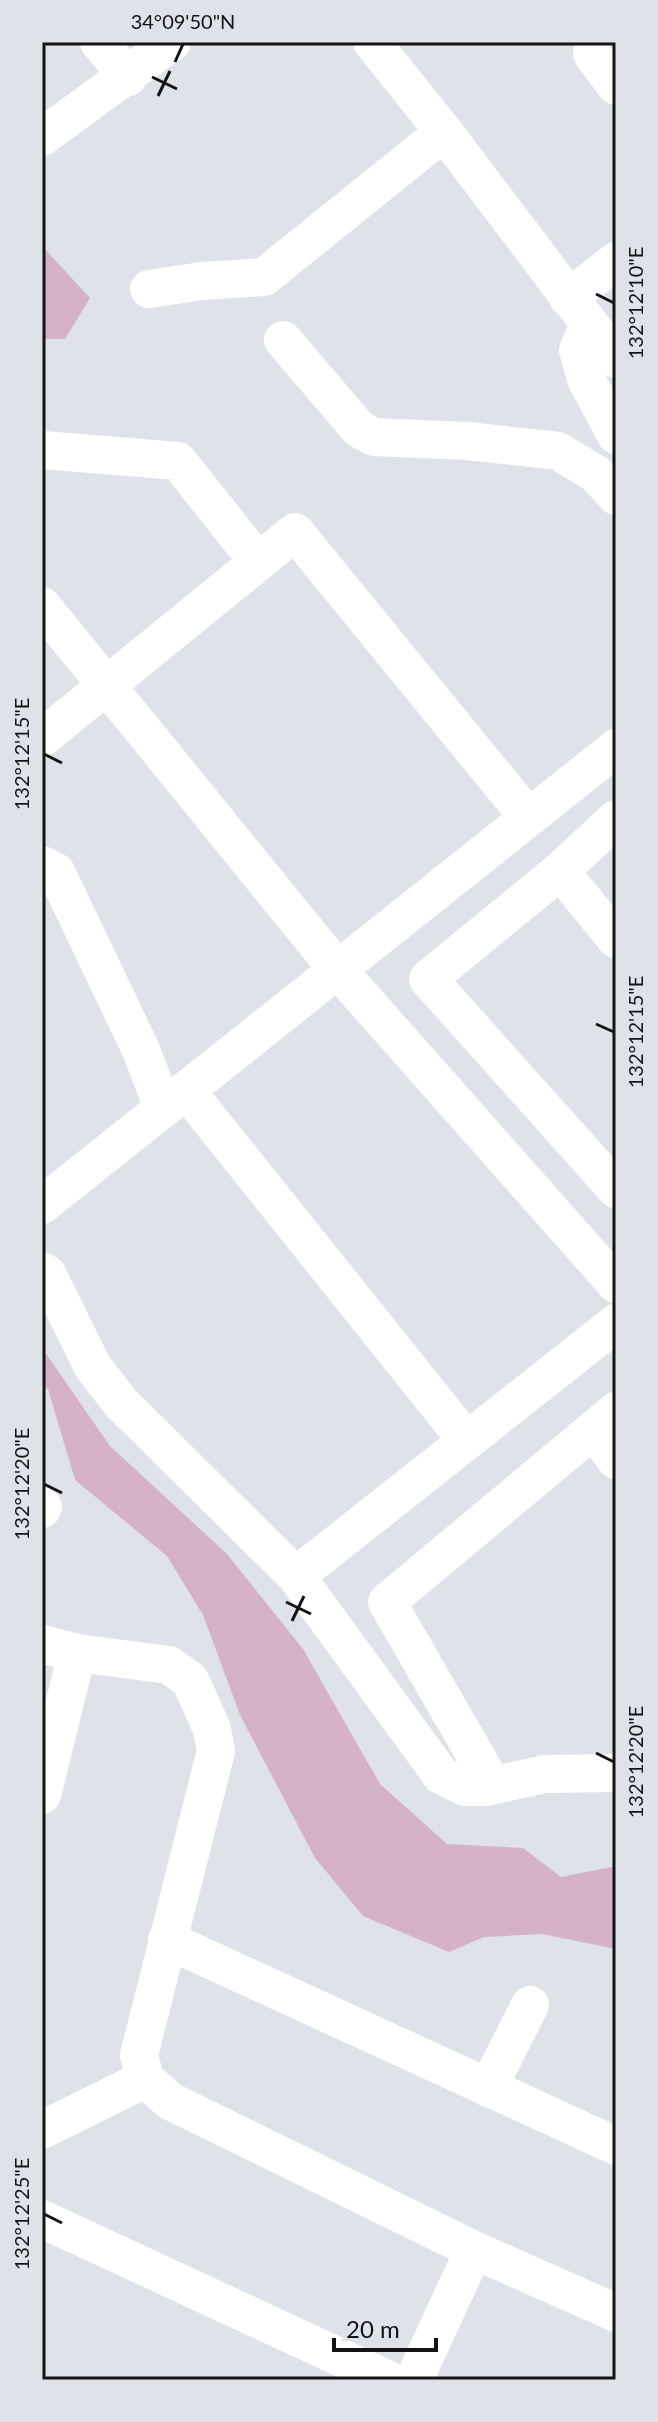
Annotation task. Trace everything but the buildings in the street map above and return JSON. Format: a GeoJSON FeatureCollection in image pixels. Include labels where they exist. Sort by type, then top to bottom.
{"type":"FeatureCollection","features":[{"type":"Feature","properties":{"kind":"street"},"geometry":{"type":"LineString","coordinates":[[99,42],[128,77]]}},
{"type":"Feature","properties":{"kind":"street"},"geometry":{"type":"LineString","coordinates":[[42,137],[172,42]]}},
{"type":"Feature","properties":{"kind":"street"},"geometry":{"type":"LineString","coordinates":[[372,42],[616,359]]}},
{"type":"Feature","properties":{"kind":"street"},"geometry":{"type":"LineString","coordinates":[[592,54],[616,86]]}},
{"type":"Feature","properties":{"kind":"street"},"geometry":{"type":"LineString","coordinates":[[149,289],[202,281],[264,277],[444,132]]}},
{"type":"Feature","properties":{"kind":"street"},"geometry":{"type":"LineString","coordinates":[[616,261],[579,312],[578,350],[586,379],[616,435]]}},
{"type":"Feature","properties":{"kind":"street"},"geometry":{"type":"LineString","coordinates":[[283,340],[359,429],[374,437],[467,441],[558,451],[596,474],[616,496]]}},
{"type":"Feature","properties":{"kind":"street"},"geometry":{"type":"LineString","coordinates":[[42,450],[178,461],[258,562]]}},
{"type":"Feature","properties":{"kind":"street"},"geometry":{"type":"LineString","coordinates":[[42,738],[295,532],[528,817]]}},
{"type":"Feature","properties":{"kind":"street"},"geometry":{"type":"LineString","coordinates":[[42,606],[337,969],[616,1284]]}},
{"type":"Feature","properties":{"kind":"street"},"geometry":{"type":"LineString","coordinates":[[42,1205],[616,748]]}},
{"type":"Feature","properties":{"kind":"street"},"geometry":{"type":"LineString","coordinates":[[616,819],[560,871],[428,979],[616,1189]]}},
{"type":"Feature","properties":{"kind":"street"},"geometry":{"type":"LineString","coordinates":[[42,865],[56,872],[141,1050],[175,1099],[467,1441]]}},
{"type":"Feature","properties":{"kind":"street"},"geometry":{"type":"LineString","coordinates":[[560,871],[616,939]]}},
{"type":"Feature","properties":{"kind":"street"},"geometry":{"type":"LineString","coordinates":[[42,1271],[47,1274],[93,1367],[121,1403],[296,1576],[441,1775],[465,1787],[486,1787],[545,1774],[616,1773]]}},
{"type":"Feature","properties":{"kind":"street"},"geometry":{"type":"LineString","coordinates":[[296,1576],[616,1323]]}},
{"type":"Feature","properties":{"kind":"street"},"geometry":{"type":"LineString","coordinates":[[486,1787],[485,1772],[387,1602],[604,1421],[616,1460]]}},
{"type":"Feature","properties":{"kind":"street"},"geometry":{"type":"LineString","coordinates":[[42,1795],[60,1649],[169,1665],[190,1680],[212,1729],[216,1751],[139,2055],[145,2079],[170,2101],[474,2250],[616,2313]]}},
{"type":"Feature","properties":{"kind":"street"},"geometry":{"type":"LineString","coordinates":[[167,1940],[616,2146]]}},
{"type":"Feature","properties":{"kind":"street"},"geometry":{"type":"LineString","coordinates":[[488,2088],[530,2005]]}},
{"type":"Feature","properties":{"kind":"street"},"geometry":{"type":"LineString","coordinates":[[42,2130],[145,2079]]}},
{"type":"Feature","properties":{"kind":"street"},"geometry":{"type":"LineString","coordinates":[[42,2219],[389,2380]]}},
{"type":"Feature","properties":{"kind":"street"},"geometry":{"type":"LineString","coordinates":[[414,2380],[474,2250]]}},
{"type":"Feature","properties":{"kind":"shaded area"},"geometry":{"type":"Polygon","coordinates":[[[42,246],[90,298],[65,339],[42,339],[42,246]]]}},
{"type":"Feature","properties":{"kind":"shaded area"},"geometry":{"type":"Polygon","coordinates":[[[42,1348],[110,1446],[227,1554],[303,1649],[380,1784],[447,1844],[523,1848],[561,1877],[616,1866],[616,1949],[542,1934],[484,1937],[449,1952],[363,1916],[315,1858],[240,1715],[203,1615],[167,1556],[75,1480],[48,1389],[42,1387],[42,1348]]]}}]}
